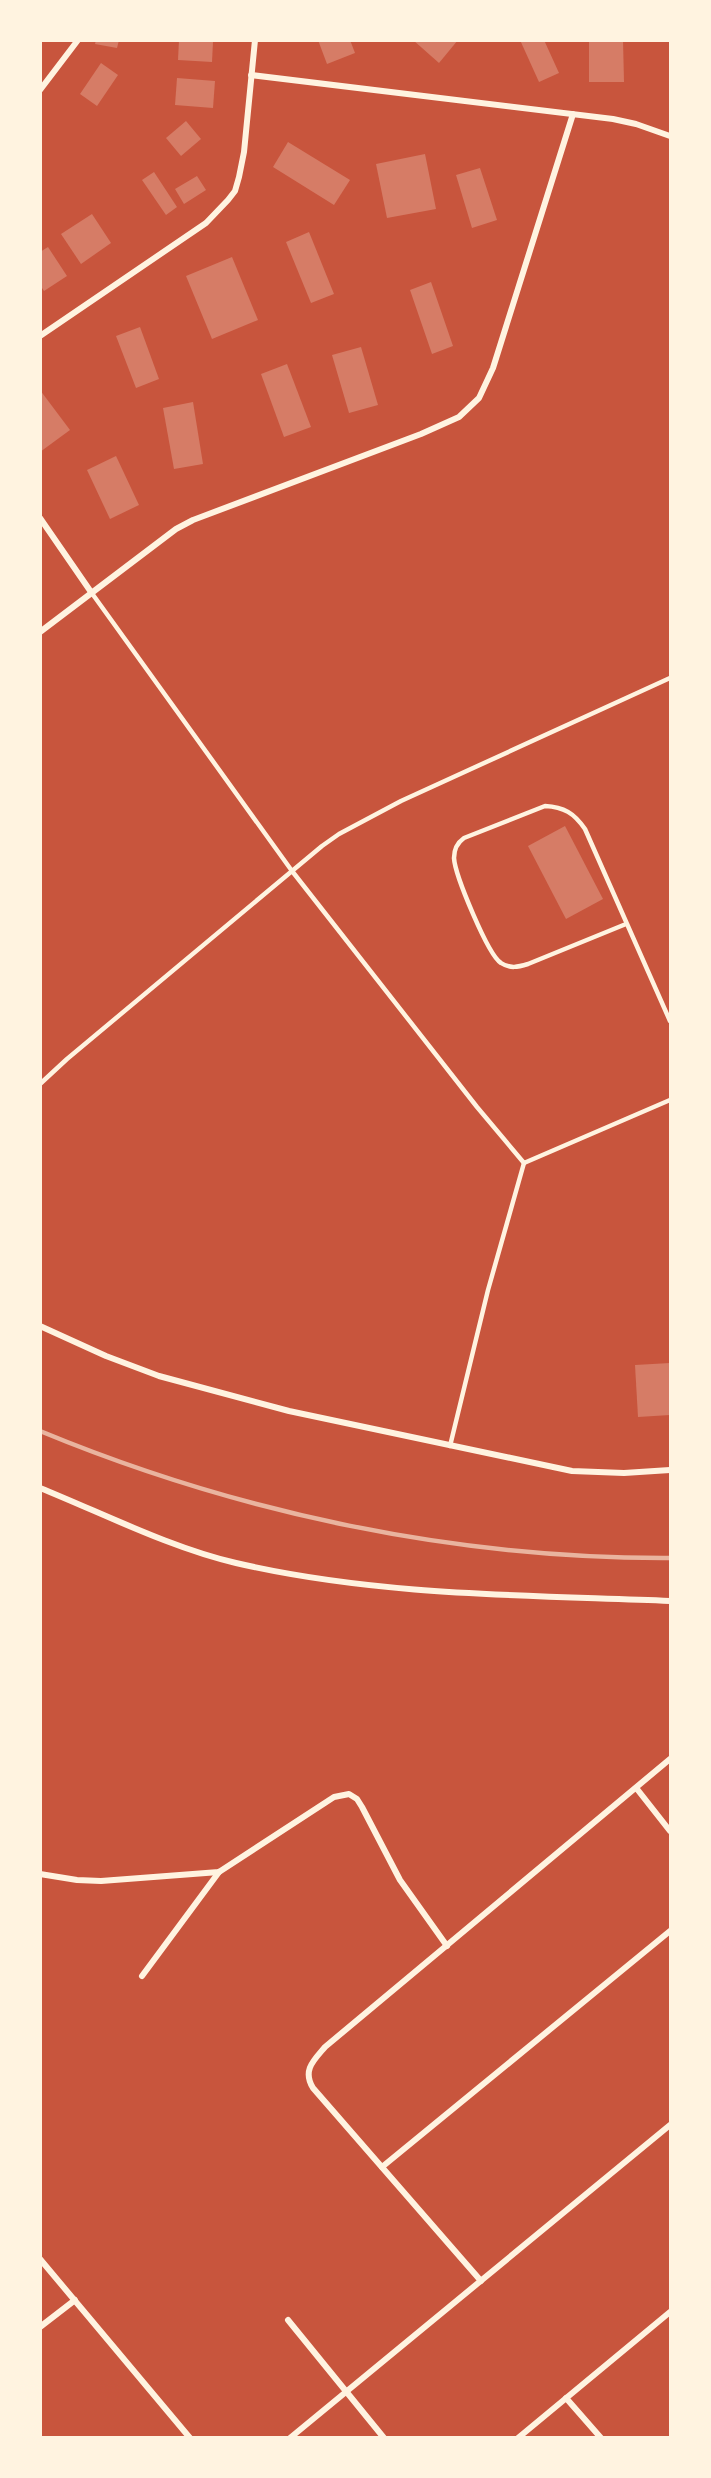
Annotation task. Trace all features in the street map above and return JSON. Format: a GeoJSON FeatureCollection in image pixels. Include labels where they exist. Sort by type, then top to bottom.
{"type":"FeatureCollection","features":[{"type":"Feature","properties":{"kind":"street"},"geometry":{"type":"LineString","coordinates":[[40,90],[78,40]]}},
{"type":"Feature","properties":{"kind":"street"},"geometry":{"type":"LineString","coordinates":[[40,336],[206,223],[228,200],[239,177],[244,152],[255,40]]}},
{"type":"Feature","properties":{"kind":"street"},"geometry":{"type":"LineString","coordinates":[[251,75],[636,123],[670,136]]}},
{"type":"Feature","properties":{"kind":"street"},"geometry":{"type":"LineString","coordinates":[[40,632],[160,539],[193,520],[421,434],[469,410],[486,386],[493,368],[573,114]]}},
{"type":"Feature","properties":{"kind":"street"},"geometry":{"type":"LineString","coordinates":[[40,519],[91,592]]}},
{"type":"Feature","properties":{"kind":"street"},"geometry":{"type":"LineString","coordinates":[[40,1326],[106,1356],[159,1376],[289,1411],[572,1471],[624,1473],[670,1470]]}},
{"type":"Feature","properties":{"kind":"street"},"geometry":{"type":"LineString","coordinates":[[40,1488],[181,1545],[234,1562],[281,1572],[364,1584],[456,1593],[670,1601]]}},
{"type":"Feature","properties":{"kind":"street"},"geometry":{"type":"LineString","coordinates":[[481,2281],[313,2088],[308,2075],[309,2068],[325,2047],[637,1789],[670,1759]]}},
{"type":"Feature","properties":{"kind":"street"},"geometry":{"type":"LineString","coordinates":[[637,1789],[670,1832]]}},
{"type":"Feature","properties":{"kind":"street"},"geometry":{"type":"LineString","coordinates":[[142,1976],[219,1872],[338,1795],[349,1794],[357,1799],[400,1880],[447,1946]]}},
{"type":"Feature","properties":{"kind":"street"},"geometry":{"type":"LineString","coordinates":[[40,1874],[76,1880],[101,1881],[219,1872]]}},
{"type":"Feature","properties":{"kind":"street"},"geometry":{"type":"LineString","coordinates":[[382,2167],[670,1931]]}},
{"type":"Feature","properties":{"kind":"street"},"geometry":{"type":"LineString","coordinates":[[290,2438],[670,2125]]}},
{"type":"Feature","properties":{"kind":"street"},"geometry":{"type":"LineString","coordinates":[[40,2259],[190,2438]]}},
{"type":"Feature","properties":{"kind":"street"},"geometry":{"type":"LineString","coordinates":[[40,2327],[75,2300]]}},
{"type":"Feature","properties":{"kind":"street"},"geometry":{"type":"LineString","coordinates":[[518,2438],[670,2312]]}},
{"type":"Feature","properties":{"kind":"street"},"geometry":{"type":"LineString","coordinates":[[288,2320],[384,2438]]}},
{"type":"Feature","properties":{"kind":"street"},"geometry":{"type":"LineString","coordinates":[[566,2398],[601,2438]]}},
{"type":"Feature","properties":{"kind":"lane"},"geometry":{"type":"LineString","coordinates":[[91,592],[292,871],[477,1107],[524,1163]]}},
{"type":"Feature","properties":{"kind":"lane"},"geometry":{"type":"LineString","coordinates":[[40,1084],[322,846],[366,819],[505,752],[670,678]]}},
{"type":"Feature","properties":{"kind":"lane"},"geometry":{"type":"LineString","coordinates":[[626,924],[528,964],[514,968],[508,966],[496,959],[478,925],[455,863],[456,849],[464,838],[530,811],[545,807],[565,809],[573,813],[585,829],[670,1020]]}},
{"type":"Feature","properties":{"kind":"lane"},"geometry":{"type":"LineString","coordinates":[[524,1163],[670,1100]]}},
{"type":"Feature","properties":{"kind":"lane"},"geometry":{"type":"LineString","coordinates":[[450,1446],[488,1290],[524,1163]]}},
{"type":"Feature","properties":{"kind":"building"},"geometry":{"type":"Polygon","coordinates":[[[96,40],[119,40],[117,48],[95,44],[96,40]]]}},
{"type":"Feature","properties":{"kind":"building"},"geometry":{"type":"Polygon","coordinates":[[[179,40],[213,42],[212,62],[178,60],[179,40]]]}},
{"type":"Feature","properties":{"kind":"building"},"geometry":{"type":"Polygon","coordinates":[[[318,40],[350,40],[355,53],[327,64],[318,40]]]}},
{"type":"Feature","properties":{"kind":"building"},"geometry":{"type":"Polygon","coordinates":[[[413,40],[458,40],[439,63],[413,40]]]}},
{"type":"Feature","properties":{"kind":"building"},"geometry":{"type":"Polygon","coordinates":[[[520,40],[544,40],[559,73],[539,82],[520,40]]]}},
{"type":"Feature","properties":{"kind":"building"},"geometry":{"type":"Polygon","coordinates":[[[589,40],[623,40],[624,82],[589,82],[589,40]]]}},
{"type":"Feature","properties":{"kind":"building"},"geometry":{"type":"Polygon","coordinates":[[[101,63],[118,75],[97,106],[80,94],[101,63]]]}},
{"type":"Feature","properties":{"kind":"building"},"geometry":{"type":"Polygon","coordinates":[[[177,78],[215,81],[213,108],[175,105],[177,78]]]}},
{"type":"Feature","properties":{"kind":"building"},"geometry":{"type":"Polygon","coordinates":[[[186,121],[201,139],[181,156],[166,138],[186,121]]]}},
{"type":"Feature","properties":{"kind":"building"},"geometry":{"type":"Polygon","coordinates":[[[288,142],[350,180],[334,205],[273,167],[288,142]]]}},
{"type":"Feature","properties":{"kind":"building"},"geometry":{"type":"Polygon","coordinates":[[[425,154],[436,209],[387,218],[376,164],[425,154]]]}},
{"type":"Feature","properties":{"kind":"building"},"geometry":{"type":"Polygon","coordinates":[[[480,168],[497,220],[472,228],[456,175],[480,168]]]}},
{"type":"Feature","properties":{"kind":"building"},"geometry":{"type":"Polygon","coordinates":[[[154,172],[177,207],[166,215],[142,180],[154,172]]]}},
{"type":"Feature","properties":{"kind":"building"},"geometry":{"type":"Polygon","coordinates":[[[197,176],[206,190],[184,204],[175,189],[197,176]]]}},
{"type":"Feature","properties":{"kind":"building"},"geometry":{"type":"Polygon","coordinates":[[[92,214],[111,243],[81,264],[61,234],[92,214]]]}},
{"type":"Feature","properties":{"kind":"building"},"geometry":{"type":"Polygon","coordinates":[[[309,232],[334,294],[311,303],[286,242],[309,232]]]}},
{"type":"Feature","properties":{"kind":"building"},"geometry":{"type":"Polygon","coordinates":[[[48,247],[67,276],[44,291],[40,285],[40,252],[48,247]]]}},
{"type":"Feature","properties":{"kind":"building"},"geometry":{"type":"Polygon","coordinates":[[[232,257],[258,320],[212,339],[186,276],[232,257]]]}},
{"type":"Feature","properties":{"kind":"building"},"geometry":{"type":"Polygon","coordinates":[[[431,282],[453,346],[432,354],[410,290],[431,282]]]}},
{"type":"Feature","properties":{"kind":"building"},"geometry":{"type":"Polygon","coordinates":[[[140,327],[159,379],[136,388],[116,336],[140,327]]]}},
{"type":"Feature","properties":{"kind":"building"},"geometry":{"type":"Polygon","coordinates":[[[361,347],[378,405],[349,413],[332,355],[361,347]]]}},
{"type":"Feature","properties":{"kind":"building"},"geometry":{"type":"Polygon","coordinates":[[[287,364],[311,427],[284,437],[261,374],[287,364]]]}},
{"type":"Feature","properties":{"kind":"building"},"geometry":{"type":"Polygon","coordinates":[[[40,390],[70,430],[40,452],[40,390]]]}},
{"type":"Feature","properties":{"kind":"building"},"geometry":{"type":"Polygon","coordinates":[[[193,402],[203,464],[174,469],[163,408],[193,402]]]}},
{"type":"Feature","properties":{"kind":"building"},"geometry":{"type":"Polygon","coordinates":[[[116,456],[139,505],[110,519],[87,470],[116,456]]]}},
{"type":"Feature","properties":{"kind":"building"},"geometry":{"type":"Polygon","coordinates":[[[565,826],[603,899],[566,919],[528,846],[565,826]]]}},
{"type":"Feature","properties":{"kind":"building"},"geometry":{"type":"Polygon","coordinates":[[[670,1363],[670,1415],[638,1417],[635,1365],[670,1363]]]}},
{"type":"Feature","properties":{"kind":"railway"},"geometry":{"type":"LineString","coordinates":[[40,1431],[192,1486],[349,1526],[429,1540],[509,1550],[590,1556],[670,1558]]}}]}
